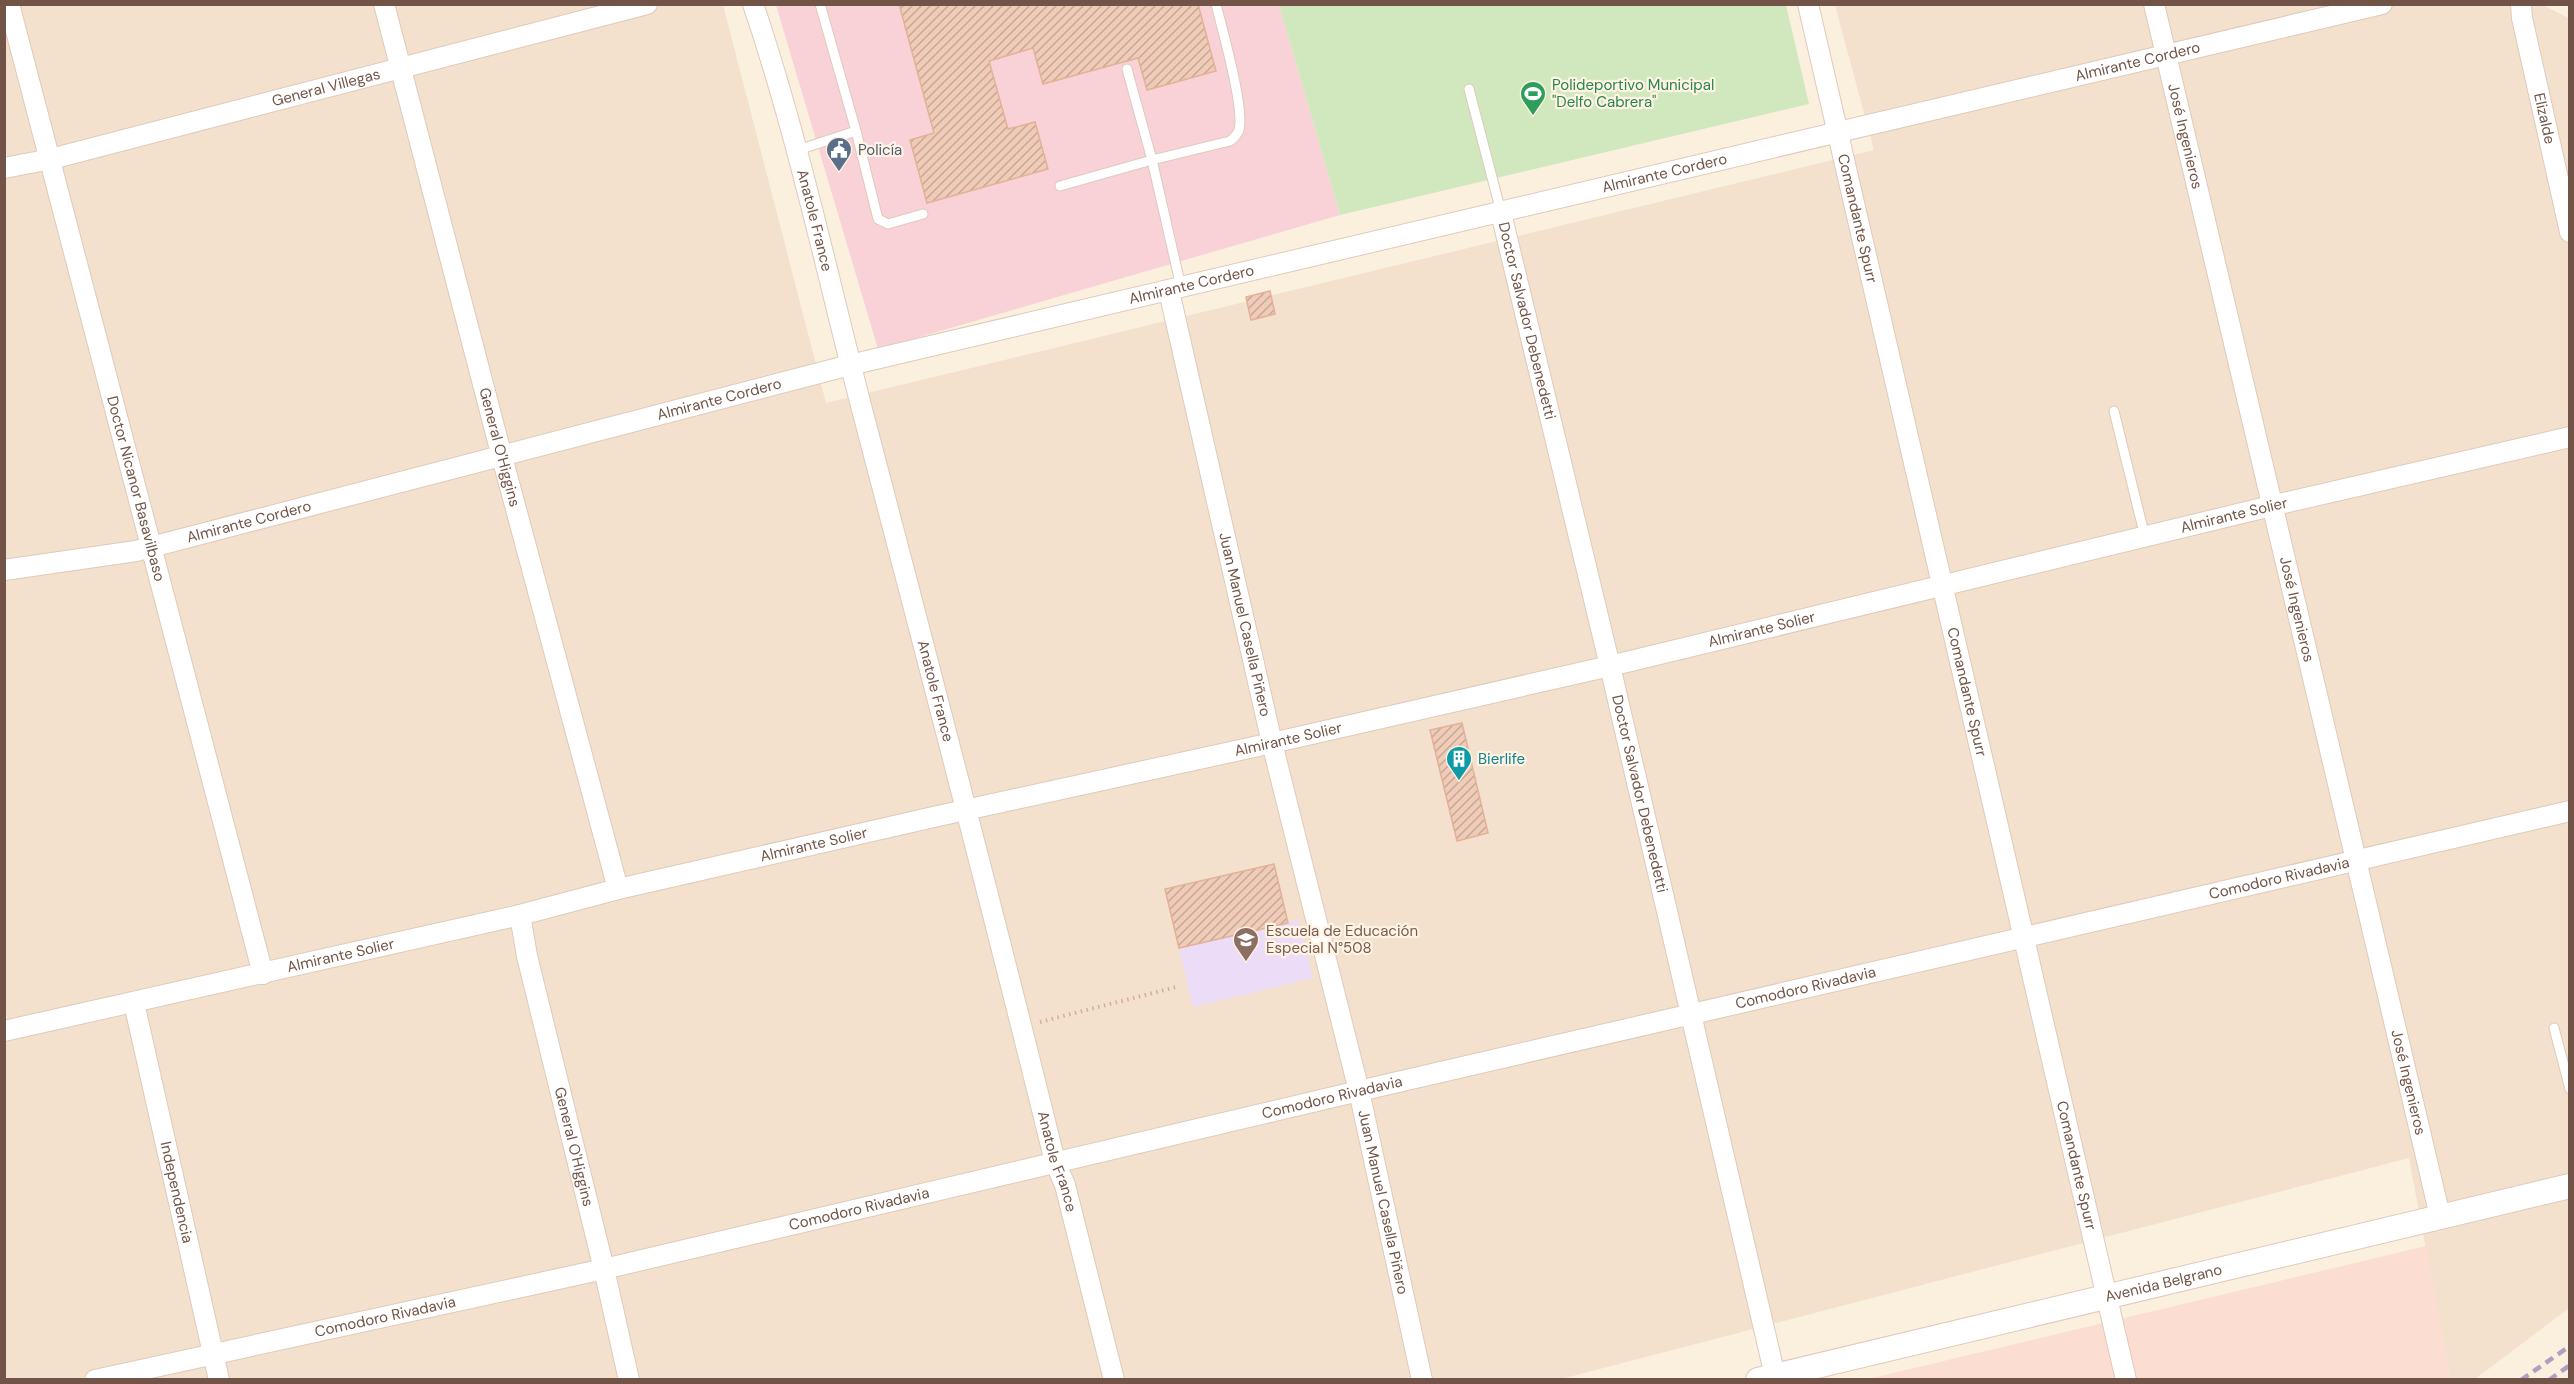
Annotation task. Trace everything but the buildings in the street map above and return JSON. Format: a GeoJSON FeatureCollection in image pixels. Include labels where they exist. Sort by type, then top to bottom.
{"type":"FeatureCollection","features":[{"type":"Feature","properties":{"kind":"street","name":"Doctor Nicanor Basavilbaso"},"geometry":{"type":"LineString","coordinates":[[9,4],[263,974]]}},
{"type":"Feature","properties":{"kind":"street","name":"General O'Higgins"},"geometry":{"type":"LineString","coordinates":[[384,4],[618,890]]}},
{"type":"Feature","properties":{"kind":"street","name":"General Villegas"},"geometry":{"type":"LineString","coordinates":[[4,168],[51,159],[401,70],[647,4]]}},
{"type":"Feature","properties":{"kind":"street","name":"Anatole France"},"geometry":{"type":"LineString","coordinates":[[753,4],[798,150],[850,365],[1114,1380]]}},
{"type":"Feature","properties":{"kind":"street","name":"Comandante Spurr"},"geometry":{"type":"LineString","coordinates":[[1808,4],[2126,1380]]}},
{"type":"Feature","properties":{"kind":"street","name":"José Ingenieros"},"geometry":{"type":"LineString","coordinates":[[2154,4],[2440,1216]]}},
{"type":"Feature","properties":{"kind":"street","name":"Almirante Cordero"},"geometry":{"type":"LineString","coordinates":[[4,570],[153,547],[850,365],[2165,57],[2382,4]]}},
{"type":"Feature","properties":{"kind":"street","name":"Elizalde"},"geometry":{"type":"LineString","coordinates":[[2521,4],[2522,18],[2570,232]]}},
{"type":"Feature","properties":{"kind":"street","name":"Doctor Salvador Debenedetti"},"geometry":{"type":"LineString","coordinates":[[1501,213],[1691,1015],[1766,1378]]}},
{"type":"Feature","properties":{"kind":"street","name":"Juan Manuel Casella Piñero"},"geometry":{"type":"LineString","coordinates":[[1175,289],[1272,743],[1359,1091],[1422,1380]]}},
{"type":"Feature","properties":{"kind":"street","name":"Almirante Solier"},"geometry":{"type":"LineString","coordinates":[[4,1031],[520,915],[967,809],[1610,666],[2271,506],[2570,437]]}},
{"type":"Feature","properties":{"kind":"street","name":"Comodoro Rivadavia"},"geometry":{"type":"LineString","coordinates":[[95,1380],[604,1269],[1359,1091],[2570,811]]}},
{"type":"Feature","properties":{"kind":"street","name":"General O'Higgins"},"geometry":{"type":"LineString","coordinates":[[520,915],[527,956],[629,1380]]}},
{"type":"Feature","properties":{"kind":"street","name":"Independencia"},"geometry":{"type":"LineString","coordinates":[[134,1003],[219,1380]]}},
{"type":"Feature","properties":{"kind":"street","name":"Avenida Belgrano"},"geometry":{"type":"LineString","coordinates":[[1766,1378],[2570,1186]]}},
{"type":"Feature","properties":{"kind":"lane"},"geometry":{"type":"LineString","coordinates":[[820,4],[878,219],[888,224],[923,214]]}},
{"type":"Feature","properties":{"kind":"lane"},"geometry":{"type":"LineString","coordinates":[[1060,186],[1230,141],[1236,136],[1240,128],[1236,86],[1216,4]]}},
{"type":"Feature","properties":{"kind":"lane"},"geometry":{"type":"LineString","coordinates":[[1127,69],[1152,160],[1175,289]]}},
{"type":"Feature","properties":{"kind":"lane"},"geometry":{"type":"LineString","coordinates":[[1469,89],[1501,213]]}},
{"type":"Feature","properties":{"kind":"lane"},"geometry":{"type":"LineString","coordinates":[[798,150],[856,131]]}},
{"type":"Feature","properties":{"kind":"lane"},"geometry":{"type":"LineString","coordinates":[[2114,411],[2145,537]]}},
{"type":"Feature","properties":{"kind":"lane"},"geometry":{"type":"LineString","coordinates":[[2554,1028],[2570,1089]]}},
{"type":"Feature","properties":{"kind":"path"},"geometry":{"type":"LineString","coordinates":[[1022,1026],[1176,987]]}},
{"type":"Feature","properties":{"kind":"shaded area"},"geometry":{"type":"Polygon","coordinates":[[[2540,4],[2569,18],[2569,1308],[2475,1379],[2450,1379],[2409,1158],[1561,1379],[5,1380],[5,5],[723,5],[826,403],[1874,150],[1835,5],[2540,4]]]}},
{"type":"Feature","properties":{"kind":"shaded area"},"geometry":{"type":"Polygon","coordinates":[[[776,5],[1279,5],[1340,215],[878,349],[776,5]]]}},
{"type":"Feature","properties":{"kind":"shaded area","name":"Escuela de Educación Especial N°508"},"geometry":{"type":"Polygon","coordinates":[[[1299,920],[1313,978],[1193,1007],[1179,948],[1299,920]]]}},
{"type":"Feature","properties":{"kind":"shaded area"},"geometry":{"type":"Polygon","coordinates":[[[2426,1246],[2450,1379],[1864,1380],[2426,1246]]]}},
{"type":"Feature","properties":{"kind":"green space","name":"Polideportivo Municipal \"Delfo Cabrera\""},"geometry":{"type":"Polygon","coordinates":[[[1279,5],[1786,5],[1809,104],[1340,215],[1279,5]]]}},
{"type":"Feature","properties":{"kind":"railway"},"geometry":{"type":"LineString","coordinates":[[2521,1380],[2570,1346]]}},
{"type":"Feature","properties":{"kind":"railway"},"geometry":{"type":"LineString","coordinates":[[2549,1380],[2570,1365]]}},
{"type":"Feature","properties":{"kind":"place","name":"Polideportivo Municipal \"Delfo Cabrera\""},"geometry":{"type":"Point","coordinates":[1533,117]}},
{"type":"Feature","properties":{"kind":"place","name":"Policía"},"geometry":{"type":"Point","coordinates":[839,173]}},
{"type":"Feature","properties":{"kind":"place","name":"Bierlife"},"geometry":{"type":"Point","coordinates":[1459,782]}},
{"type":"Feature","properties":{"kind":"place","name":"Escuela de Educación Especial N°508"},"geometry":{"type":"Point","coordinates":[1246,963]}}]}
